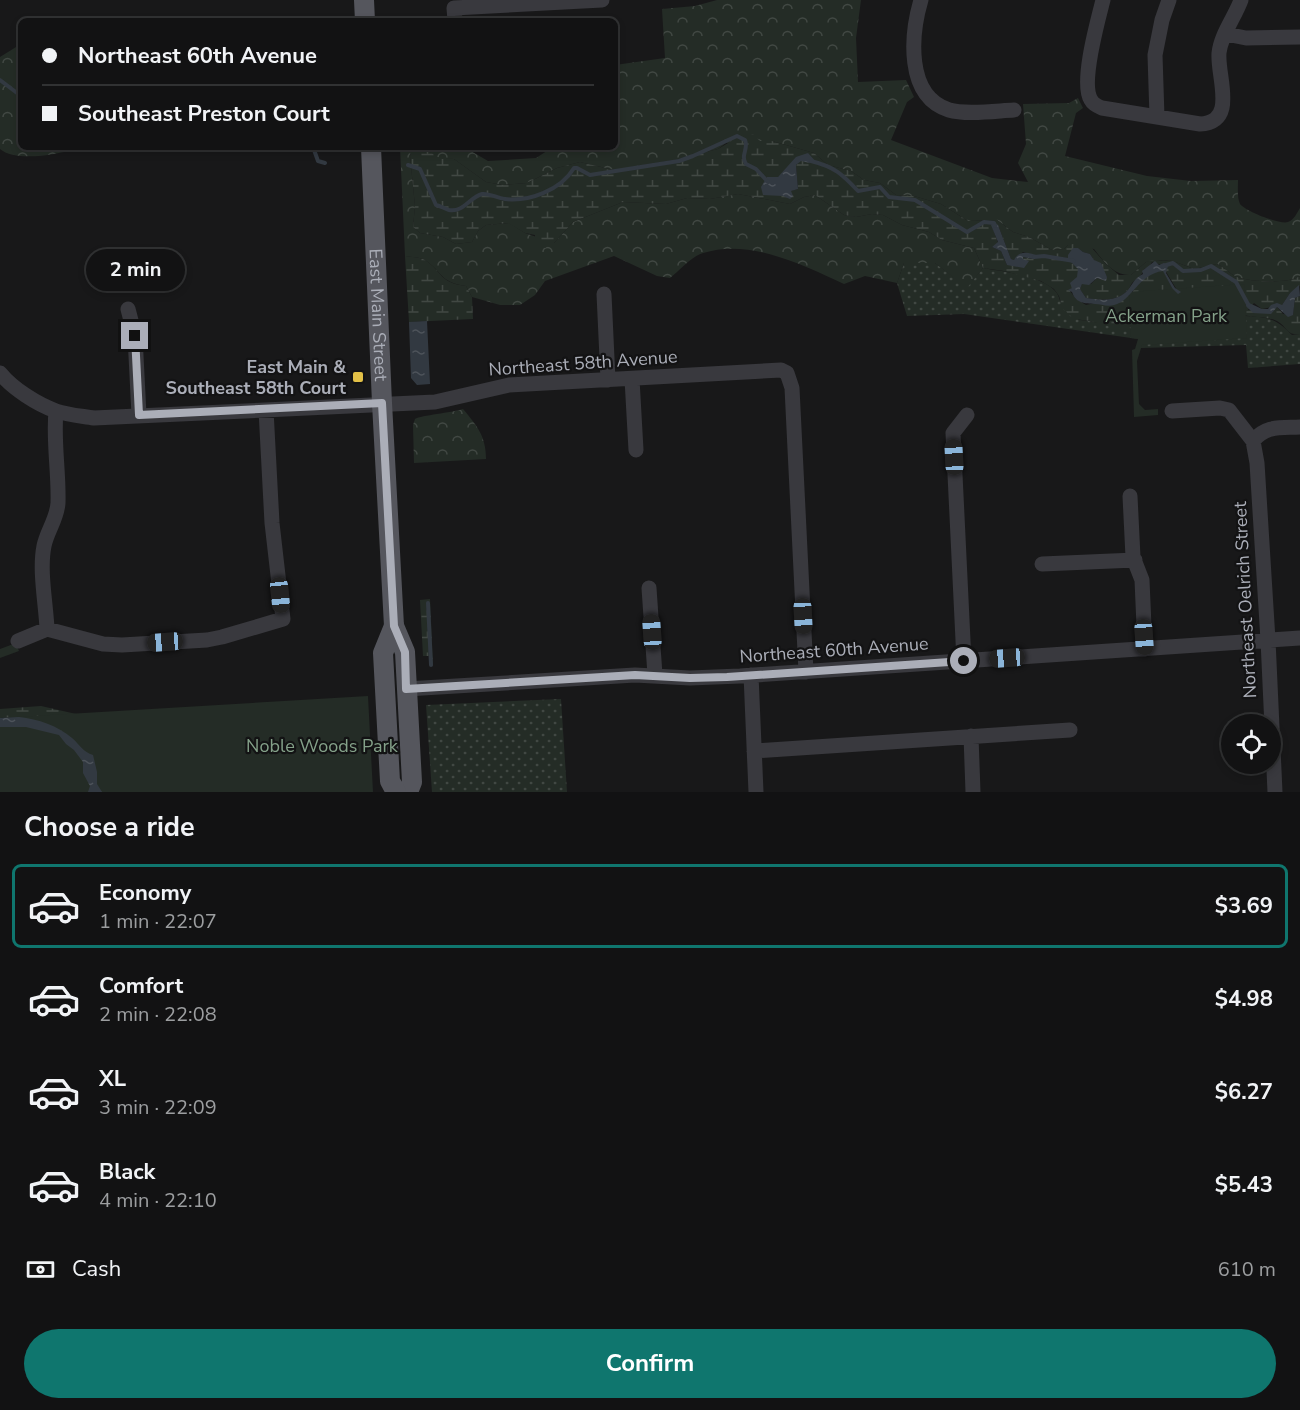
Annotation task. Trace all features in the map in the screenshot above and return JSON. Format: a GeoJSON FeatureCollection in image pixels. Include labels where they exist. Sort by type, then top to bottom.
{"type":"FeatureCollection","features":[{"type":"Feature","properties":{"kind":"main road"},"geometry":{"type":"LineString","coordinates":[[364,0],[365,18]]}},
{"type":"Feature","properties":{"kind":"main road","name":"East Main Street"},"geometry":{"type":"LineString","coordinates":[[371,150],[394,626],[405,652],[412,782],[408,792]]}},
{"type":"Feature","properties":{"kind":"main road","name":"East Main Street"},"geometry":{"type":"LineString","coordinates":[[394,626],[383,653],[390,781],[396,792]]}},
{"type":"Feature","properties":{"kind":"street"},"geometry":{"type":"LineString","coordinates":[[455,14],[602,0]]}},
{"type":"Feature","properties":{"kind":"street"},"geometry":{"type":"LineString","coordinates":[[921,0],[913,36],[917,79],[927,96],[948,110],[1014,110]]}},
{"type":"Feature","properties":{"kind":"street"},"geometry":{"type":"LineString","coordinates":[[1103,0],[1093,41],[1089,71],[1089,98],[1095,105],[1102,108],[1200,124],[1216,120],[1221,113],[1223,104],[1219,54],[1241,0]]}},
{"type":"Feature","properties":{"kind":"street"},"geometry":{"type":"LineString","coordinates":[[1157,117],[1155,55],[1162,20],[1169,0]]}},
{"type":"Feature","properties":{"kind":"street"},"geometry":{"type":"LineString","coordinates":[[1226,34],[1246,38],[1300,37]]}},
{"type":"Feature","properties":{"kind":"street"},"geometry":{"type":"LineString","coordinates":[[604,294],[608,380]]}},
{"type":"Feature","properties":{"kind":"street"},"geometry":{"type":"LineString","coordinates":[[128,309],[135,336],[139,415]]}},
{"type":"Feature","properties":{"kind":"street","name":"Northeast 58th Avenue"},"geometry":{"type":"LineString","coordinates":[[0,373],[27,395],[56,411],[94,418],[446,400],[483,389],[509,385],[773,369],[787,373],[792,388],[806,672]]}},
{"type":"Feature","properties":{"kind":"street"},"geometry":{"type":"LineString","coordinates":[[632,379],[636,450]]}},
{"type":"Feature","properties":{"kind":"street"},"geometry":{"type":"LineString","coordinates":[[1172,411],[1220,408],[1229,410],[1253,441],[1260,433],[1272,428],[1300,427]]}},
{"type":"Feature","properties":{"kind":"street"},"geometry":{"type":"LineString","coordinates":[[18,641],[47,629],[104,644],[207,640],[283,619],[272,523],[266,410]]}},
{"type":"Feature","properties":{"kind":"street"},"geometry":{"type":"LineString","coordinates":[[47,629],[43,560],[44,545],[54,522],[58,504],[54,429],[56,411]]}},
{"type":"Feature","properties":{"kind":"street"},"geometry":{"type":"LineString","coordinates":[[964,661],[953,433],[967,415]]}},
{"type":"Feature","properties":{"kind":"street","name":"Northeast Oelrich Street"},"geometry":{"type":"LineString","coordinates":[[1253,441],[1257,463],[1275,792]]}},
{"type":"Feature","properties":{"kind":"street"},"geometry":{"type":"LineString","coordinates":[[1130,496],[1132,547],[1142,580],[1145,649]]}},
{"type":"Feature","properties":{"kind":"street"},"geometry":{"type":"LineString","coordinates":[[1042,564],[1135,560]]}},
{"type":"Feature","properties":{"kind":"street"},"geometry":{"type":"LineString","coordinates":[[649,588],[655,675]]}},
{"type":"Feature","properties":{"kind":"street","name":"Northeast 60th Avenue"},"geometry":{"type":"LineString","coordinates":[[406,689],[624,675],[690,678],[806,672],[1300,638]]}},
{"type":"Feature","properties":{"kind":"street"},"geometry":{"type":"LineString","coordinates":[[750,675],[756,792]]}},
{"type":"Feature","properties":{"kind":"street"},"geometry":{"type":"LineString","coordinates":[[754,751],[1070,730]]}},
{"type":"Feature","properties":{"kind":"street"},"geometry":{"type":"LineString","coordinates":[[971,736],[974,792]]}},
{"type":"Feature","properties":{"kind":"green space"},"geometry":{"type":"Polygon","coordinates":[[[717,0],[861,0],[856,38],[858,82],[906,80],[914,97],[907,102],[891,140],[992,178],[1028,182],[1018,163],[1026,144],[1023,104],[1069,103],[1078,98],[1083,108],[1076,113],[1065,156],[1147,176],[1191,181],[1238,180],[1240,204],[1255,214],[1278,221],[1290,221],[1300,208],[1300,276],[1278,281],[1251,280],[1237,277],[1217,264],[1194,269],[1173,261],[1161,260],[1146,262],[1131,275],[1125,275],[1114,271],[1094,249],[1068,245],[1064,249],[1052,250],[1029,237],[1013,232],[997,220],[968,221],[941,204],[914,196],[896,195],[880,183],[864,180],[851,171],[828,165],[814,153],[772,141],[726,143],[718,149],[618,171],[580,162],[557,168],[527,183],[503,185],[486,182],[454,159],[437,158],[428,150],[469,150],[488,161],[536,158],[548,150],[618,150],[618,65],[665,58],[662,9],[695,6],[717,0]]]}},
{"type":"Feature","properties":{"kind":"green space"},"geometry":{"type":"Polygon","coordinates":[[[18,46],[18,150],[70,150],[47,155],[26,156],[7,153],[0,149],[0,57],[18,46]]]}},
{"type":"Feature","properties":{"kind":"green space"},"geometry":{"type":"Polygon","coordinates":[[[753,134],[760,141],[772,141],[814,153],[828,165],[851,171],[864,180],[880,183],[896,195],[914,196],[941,204],[968,221],[997,220],[1013,232],[1029,237],[1052,250],[1064,249],[1068,245],[1079,243],[1091,247],[1119,275],[1131,275],[1146,262],[1152,260],[1173,261],[1194,269],[1217,264],[1237,277],[1251,280],[1278,281],[1300,276],[1300,286],[1290,293],[1282,305],[1262,309],[1254,303],[1248,310],[1272,310],[1277,307],[1283,314],[1293,315],[1295,298],[1300,296],[1300,334],[1292,334],[1272,319],[1239,313],[1118,329],[1074,319],[1063,309],[1054,289],[1041,281],[983,268],[974,248],[942,240],[929,232],[902,225],[883,215],[872,214],[856,217],[844,215],[815,195],[804,197],[790,204],[738,194],[710,199],[687,198],[666,204],[623,202],[573,222],[554,243],[545,248],[535,244],[535,235],[525,233],[508,223],[486,225],[478,231],[472,242],[456,244],[443,237],[420,233],[413,227],[415,206],[411,150],[428,150],[437,157],[454,159],[486,182],[503,185],[527,183],[557,168],[580,162],[618,171],[718,149],[738,137],[753,134]],[[808,153],[778,177],[766,177],[790,191],[798,189],[796,165],[801,160],[810,163],[808,153]],[[998,225],[992,226],[998,243],[992,247],[1001,251],[1007,265],[1023,257],[1033,259],[1038,256],[1023,252],[1014,260],[1011,259],[998,225]],[[1078,248],[1078,277],[1070,291],[1076,299],[1086,305],[1131,295],[1144,279],[1163,270],[1172,288],[1177,290],[1162,265],[1152,262],[1123,295],[1108,299],[1086,298],[1080,289],[1082,284],[1091,284],[1097,278],[1103,280],[1107,277],[1090,254],[1078,248]]]}},
{"type":"Feature","properties":{"kind":"green space"},"geometry":{"type":"Polygon","coordinates":[[[400,150],[411,150],[415,206],[413,227],[420,233],[443,237],[456,244],[472,242],[478,231],[486,225],[509,223],[525,233],[554,243],[573,222],[623,202],[666,204],[687,198],[710,199],[738,194],[790,204],[804,197],[815,195],[844,215],[856,217],[872,214],[883,215],[902,225],[929,232],[942,240],[974,248],[983,268],[967,288],[935,263],[904,263],[897,283],[865,276],[844,284],[793,262],[757,251],[721,249],[703,253],[690,260],[670,278],[657,276],[614,256],[545,281],[535,295],[520,305],[500,305],[472,297],[466,286],[446,279],[425,260],[405,256],[400,150]]]}},
{"type":"Feature","properties":{"kind":"green space"},"geometry":{"type":"Polygon","coordinates":[[[405,256],[425,260],[446,280],[466,286],[472,297],[473,319],[409,322],[405,256]]]}},
{"type":"Feature","properties":{"kind":"green space"},"geometry":{"type":"Polygon","coordinates":[[[904,263],[935,263],[967,287],[983,268],[1028,277],[1049,286],[1079,320],[1116,326],[1158,326],[1245,316],[1266,318],[1281,325],[1292,335],[1300,334],[1300,364],[1248,368],[1246,345],[1141,348],[1138,339],[964,314],[907,316],[897,283],[904,263]]]}},
{"type":"Feature","properties":{"kind":"green space","name":"Ackerman Park"},"geometry":{"type":"Polygon","coordinates":[[[1244,284],[1247,338],[1142,345],[1137,361],[1139,404],[1145,410],[1158,409],[1158,415],[1134,417],[1132,350],[1135,349],[1138,339],[1131,338],[1129,292],[1244,284]]]}},
{"type":"Feature","properties":{"kind":"green space"},"geometry":{"type":"Polygon","coordinates":[[[463,409],[480,432],[486,459],[414,463],[413,425],[415,419],[463,409]]]}},
{"type":"Feature","properties":{"kind":"green space"},"geometry":{"type":"Polygon","coordinates":[[[430,599],[433,666],[430,666],[429,656],[423,656],[420,600],[430,599]]]}},
{"type":"Feature","properties":{"kind":"green space"},"geometry":{"type":"Polygon","coordinates":[[[16,643],[19,651],[0,658],[0,649],[16,643]]]}},
{"type":"Feature","properties":{"kind":"green space","name":"Noble Woods Park"},"geometry":{"type":"Polygon","coordinates":[[[368,696],[373,792],[0,792],[0,718],[368,696]]]}},
{"type":"Feature","properties":{"kind":"green space"},"geometry":{"type":"Polygon","coordinates":[[[561,699],[567,792],[432,792],[426,705],[561,699]]]}},
{"type":"Feature","properties":{"kind":"green space"},"geometry":{"type":"Polygon","coordinates":[[[41,706],[76,714],[109,765],[19,717],[0,718],[0,709],[41,706]]]}},
{"type":"Feature","properties":{"kind":"water"},"geometry":{"type":"Polygon","coordinates":[[[808,153],[816,162],[801,161],[796,165],[798,189],[791,191],[793,196],[790,199],[783,196],[763,195],[761,187],[767,177],[778,177],[796,157],[808,153]]]}},
{"type":"Feature","properties":{"kind":"water"},"geometry":{"type":"Polygon","coordinates":[[[994,222],[998,225],[1011,259],[1014,260],[1019,254],[1025,253],[1039,256],[1033,259],[1023,257],[1029,261],[1024,268],[1007,265],[1001,251],[992,247],[998,242],[991,225],[994,222]]]}},
{"type":"Feature","properties":{"kind":"water"},"geometry":{"type":"Polygon","coordinates":[[[1073,248],[1090,254],[1094,260],[1101,263],[1107,277],[1106,281],[1097,278],[1089,285],[1082,284],[1080,289],[1086,298],[1107,300],[1122,295],[1143,274],[1142,271],[1155,261],[1159,265],[1164,263],[1168,266],[1166,273],[1175,288],[1181,292],[1178,294],[1172,288],[1163,271],[1147,277],[1120,303],[1106,306],[1081,302],[1068,290],[1072,288],[1070,283],[1077,277],[1078,269],[1068,259],[1073,248]]]}},
{"type":"Feature","properties":{"kind":"water"},"geometry":{"type":"Polygon","coordinates":[[[1299,285],[1300,296],[1295,298],[1293,315],[1288,317],[1277,307],[1271,314],[1253,313],[1246,306],[1247,302],[1262,309],[1268,309],[1277,303],[1282,305],[1299,285]]]}},
{"type":"Feature","properties":{"kind":"water"},"geometry":{"type":"Polygon","coordinates":[[[427,321],[430,384],[417,385],[411,378],[409,322],[427,321]]]}},
{"type":"Feature","properties":{"kind":"water"},"geometry":{"type":"Polygon","coordinates":[[[19,717],[40,721],[54,727],[93,755],[97,784],[102,792],[88,792],[90,786],[83,773],[83,762],[59,735],[26,727],[0,727],[0,718],[19,717]]]}},
{"type":"Feature","properties":{"kind":"waterway"},"geometry":{"type":"LineString","coordinates":[[0,80],[18,94]]}},
{"type":"Feature","properties":{"kind":"waterway"},"geometry":{"type":"LineString","coordinates":[[408,165],[420,169],[436,205],[454,210],[482,194],[505,199],[524,199],[544,193],[561,183],[574,168],[590,175],[679,161],[737,136],[745,140],[744,161],[746,164],[756,169],[768,182]]}},
{"type":"Feature","properties":{"kind":"waterway"},"geometry":{"type":"LineString","coordinates":[[314,150],[318,161],[325,163]]}},
{"type":"Feature","properties":{"kind":"waterway"},"geometry":{"type":"LineString","coordinates":[[811,161],[837,172],[858,191],[880,187],[889,197],[915,200],[967,232],[984,222],[994,223],[995,226]]}},
{"type":"Feature","properties":{"kind":"waterway"},"geometry":{"type":"LineString","coordinates":[[1034,257],[1044,256],[1074,261]]}},
{"type":"Feature","properties":{"kind":"waterway"},"geometry":{"type":"LineString","coordinates":[[1163,266],[1173,263],[1183,271],[1201,270],[1211,266],[1236,282],[1249,306]]}},
{"type":"Feature","properties":{"kind":"waterway"},"geometry":{"type":"LineString","coordinates":[[428,603],[431,665]]}},
{"type":"Feature","properties":{"kind":"place","name":"East Main & Southeast 58th Court"},"geometry":{"type":"Point","coordinates":[358,377]}},
{"type":"Feature","properties":{"kind":"route"},"geometry":{"type":"LineString","coordinates":[[135,336],[139,415],[382,403],[394,626],[405,652],[406,689],[635,675],[690,678],[727,677],[964,661]]}}]}
